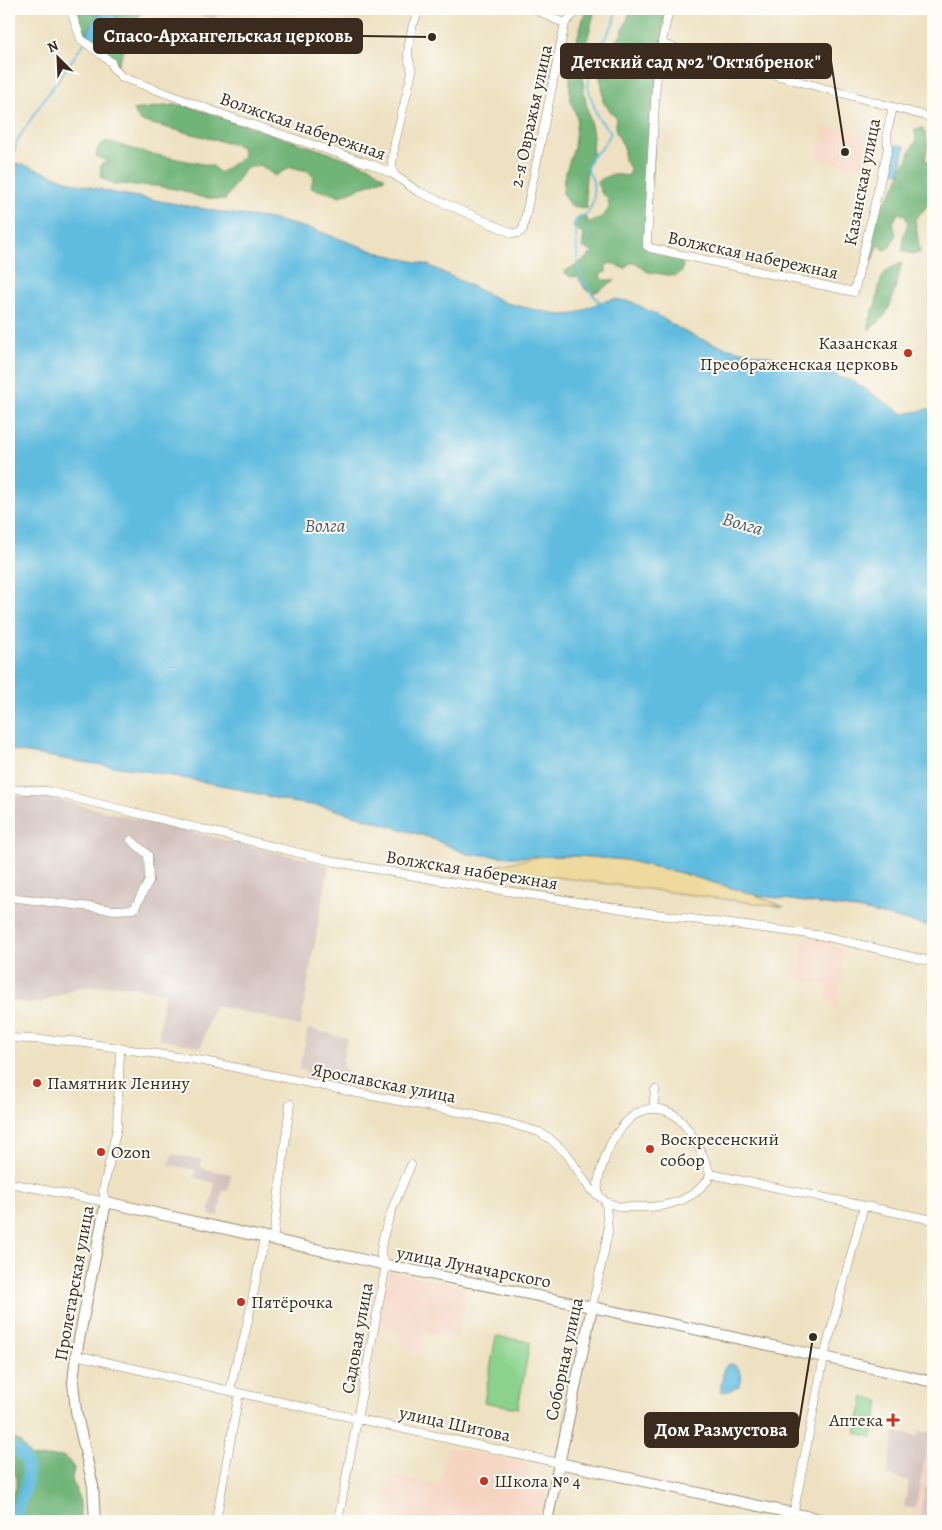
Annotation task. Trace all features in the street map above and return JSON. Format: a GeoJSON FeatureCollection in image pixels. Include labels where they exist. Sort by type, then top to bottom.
{"type":"FeatureCollection","features":[{"type":"Feature","properties":{"kind":"street","name":"Волжская набережная"},"geometry":{"type":"LineString","coordinates":[[70,9],[82,39],[111,62],[113,68],[122,77],[235,119],[374,165],[394,174],[417,191],[438,201],[512,233],[520,233]]}},
{"type":"Feature","properties":{"kind":"street"},"geometry":{"type":"LineString","coordinates":[[394,174],[392,167],[393,156],[412,72],[408,55],[408,44],[413,24],[420,9]]}},
{"type":"Feature","properties":{"kind":"street"},"geometry":{"type":"LineString","coordinates":[[535,9],[566,23]]}},
{"type":"Feature","properties":{"kind":"street","name":"2-я Овражья улица"},"geometry":{"type":"LineString","coordinates":[[520,233],[523,229],[566,23],[579,9]]}},
{"type":"Feature","properties":{"kind":"street"},"geometry":{"type":"LineString","coordinates":[[669,9],[662,44],[933,118]]}},
{"type":"Feature","properties":{"kind":"street","name":"Волжская набережная"},"geometry":{"type":"LineString","coordinates":[[662,44],[657,66],[647,246],[854,292]]}},
{"type":"Feature","properties":{"kind":"street","name":"Казанская улица"},"geometry":{"type":"LineString","coordinates":[[854,292],[888,148],[888,132],[893,107]]}},
{"type":"Feature","properties":{"kind":"street"},"geometry":{"type":"LineString","coordinates":[[374,165],[384,162],[393,156]]}},
{"type":"Feature","properties":{"kind":"street","name":"Волжская набережная"},"geometry":{"type":"LineString","coordinates":[[9,789],[47,791],[336,862],[658,915],[824,936],[933,962]]}},
{"type":"Feature","properties":{"kind":"street"},"geometry":{"type":"LineString","coordinates":[[9,897],[115,910],[134,909],[149,881],[148,855],[131,840]]}},
{"type":"Feature","properties":{"kind":"street","name":"Ярославская улица"},"geometry":{"type":"LineString","coordinates":[[9,1038],[72,1041],[204,1061],[366,1096],[466,1113],[524,1127],[539,1132],[558,1146],[574,1164],[590,1189],[606,1202],[620,1207],[634,1208],[666,1205],[682,1200],[695,1193],[708,1180],[710,1174]]}},
{"type":"Feature","properties":{"kind":"street","name":"Пролетарская улица"},"geometry":{"type":"LineString","coordinates":[[95,1521],[93,1486],[76,1411],[73,1382],[76,1355],[106,1202],[104,1192],[117,1128],[120,1049]]}},
{"type":"Feature","properties":{"kind":"street"},"geometry":{"type":"LineString","coordinates":[[653,1109],[654,1090]]}},
{"type":"Feature","properties":{"kind":"street"},"geometry":{"type":"LineString","coordinates":[[230,1391],[269,1239],[290,1104]]}},
{"type":"Feature","properties":{"kind":"street"},"geometry":{"type":"LineString","coordinates":[[599,1196],[597,1185],[612,1140],[626,1122],[643,1111],[653,1109],[671,1113],[680,1122],[701,1153],[710,1174],[933,1220]]}},
{"type":"Feature","properties":{"kind":"street","name":"Садовая улица"},"geometry":{"type":"LineString","coordinates":[[338,1521],[386,1265],[381,1257],[383,1242],[394,1207],[411,1165]]}},
{"type":"Feature","properties":{"kind":"street","name":"улица Луначарского"},"geometry":{"type":"LineString","coordinates":[[9,1182],[386,1265],[824,1356],[933,1382]]}},
{"type":"Feature","properties":{"kind":"street","name":"Соборная улица"},"geometry":{"type":"LineString","coordinates":[[547,1521],[608,1232],[606,1202]]}},
{"type":"Feature","properties":{"kind":"street"},"geometry":{"type":"LineString","coordinates":[[793,1517],[824,1356],[864,1206]]}},
{"type":"Feature","properties":{"kind":"street","name":"улица Шитова"},"geometry":{"type":"LineString","coordinates":[[76,1355],[793,1517],[829,1521]]}},
{"type":"Feature","properties":{"kind":"street"},"geometry":{"type":"LineString","coordinates":[[216,1521],[239,1393]]}},
{"type":"Feature","properties":{"kind":"shaded area"},"geometry":{"type":"Polygon","coordinates":[[[189,9],[220,9],[215,21],[189,9]]]}},
{"type":"Feature","properties":{"kind":"shaded area"},"geometry":{"type":"Polygon","coordinates":[[[823,127],[852,132],[856,135],[859,131],[875,132],[870,169],[817,160],[823,127]]]}},
{"type":"Feature","properties":{"kind":"shaded area"},"geometry":{"type":"Polygon","coordinates":[[[9,795],[46,797],[329,865],[300,1026],[214,1005],[201,1047],[158,1039],[165,993],[118,985],[76,988],[38,1004],[9,1000],[9,795]]]}},
{"type":"Feature","properties":{"kind":"shaded area"},"geometry":{"type":"Polygon","coordinates":[[[804,938],[836,942],[836,945],[844,947],[837,1012],[826,997],[828,984],[799,980],[804,938]]]}},
{"type":"Feature","properties":{"kind":"shaded area"},"geometry":{"type":"Polygon","coordinates":[[[308,1029],[347,1038],[343,1059],[344,1068],[353,1078],[367,1084],[365,1091],[305,1080],[307,1071],[299,1069],[308,1029]]]}},
{"type":"Feature","properties":{"kind":"shaded area"},"geometry":{"type":"Polygon","coordinates":[[[172,1154],[202,1160],[200,1168],[231,1174],[228,1190],[223,1190],[218,1216],[209,1215],[215,1183],[194,1178],[196,1170],[169,1165],[172,1154]]]}},
{"type":"Feature","properties":{"kind":"shaded area"},"geometry":{"type":"Polygon","coordinates":[[[389,1271],[467,1287],[458,1337],[425,1333],[422,1352],[400,1345],[401,1332],[379,1327],[389,1271]]]}},
{"type":"Feature","properties":{"kind":"shaded area"},"geometry":{"type":"Polygon","coordinates":[[[919,1431],[933,1433],[933,1444],[928,1443],[915,1509],[904,1507],[909,1481],[887,1475],[895,1432],[918,1436],[919,1431]]]}},
{"type":"Feature","properties":{"kind":"shaded area"},"geometry":{"type":"Polygon","coordinates":[[[928,1443],[933,1444],[933,1521],[911,1521],[915,1509],[928,1443]]]}},
{"type":"Feature","properties":{"kind":"shaded area","name":"Школа № 4"},"geometry":{"type":"Polygon","coordinates":[[[448,1448],[530,1464],[525,1489],[546,1493],[540,1521],[381,1521],[390,1476],[440,1486],[448,1448]]]}},
{"type":"Feature","properties":{"kind":"shaded area"},"geometry":{"type":"Polygon","coordinates":[[[925,1487],[933,1490],[933,1521],[919,1521],[925,1487]]]}},
{"type":"Feature","properties":{"kind":"green space"},"geometry":{"type":"Polygon","coordinates":[[[73,9],[142,9],[117,66],[101,51],[116,20],[114,12],[110,10],[101,11],[84,38],[73,9]]]}},
{"type":"Feature","properties":{"kind":"green space"},"geometry":{"type":"Polygon","coordinates":[[[586,9],[595,9],[584,53],[583,72],[584,94],[593,134],[592,156],[587,169],[585,187],[587,209],[569,205],[563,194],[564,178],[574,147],[577,118],[570,98],[570,62],[586,9]]]}},
{"type":"Feature","properties":{"kind":"green space"},"geometry":{"type":"Polygon","coordinates":[[[630,9],[667,9],[664,19],[646,246],[676,255],[683,263],[682,272],[675,276],[648,272],[636,263],[629,263],[625,269],[611,263],[606,265],[606,272],[601,274],[600,277],[604,280],[615,280],[593,293],[585,289],[578,276],[571,277],[565,273],[566,270],[574,267],[594,253],[582,247],[584,235],[573,227],[579,216],[585,216],[588,222],[591,222],[600,218],[608,210],[608,198],[602,194],[597,182],[611,175],[626,176],[630,174],[630,168],[624,160],[624,147],[616,132],[616,118],[603,102],[602,85],[599,75],[608,48],[621,35],[630,9]]]}},
{"type":"Feature","properties":{"kind":"green space"},"geometry":{"type":"Polygon","coordinates":[[[185,105],[371,167],[385,178],[340,196],[310,188],[314,178],[308,171],[290,167],[275,176],[260,165],[244,169],[225,200],[200,197],[181,190],[155,186],[114,184],[101,178],[101,164],[110,163],[96,156],[98,147],[106,141],[147,153],[213,166],[220,173],[244,156],[240,146],[140,121],[133,110],[185,105]]]}},
{"type":"Feature","properties":{"kind":"green space"},"geometry":{"type":"Polygon","coordinates":[[[923,128],[928,143],[925,160],[933,162],[933,198],[915,219],[920,253],[911,254],[903,251],[903,237],[908,223],[905,215],[898,213],[893,223],[896,235],[890,247],[884,250],[879,245],[859,288],[874,217],[897,184],[903,165],[916,142],[915,129],[923,128]]]}},
{"type":"Feature","properties":{"kind":"green space"},"geometry":{"type":"Polygon","coordinates":[[[902,263],[891,303],[884,317],[869,330],[882,278],[894,266],[902,263]]]}},
{"type":"Feature","properties":{"kind":"green space"},"geometry":{"type":"Polygon","coordinates":[[[496,1336],[530,1342],[518,1408],[484,1402],[496,1336]]]}},
{"type":"Feature","properties":{"kind":"green space"},"geometry":{"type":"Polygon","coordinates":[[[864,1397],[880,1401],[872,1437],[856,1433],[864,1397]]]}},
{"type":"Feature","properties":{"kind":"green space"},"geometry":{"type":"Polygon","coordinates":[[[9,1437],[19,1441],[31,1457],[66,1457],[74,1468],[72,1479],[80,1502],[80,1521],[9,1521],[9,1498],[16,1488],[16,1477],[9,1466],[9,1437]]]}},
{"type":"Feature","properties":{"kind":"sand"},"geometry":{"type":"Polygon","coordinates":[[[541,856],[578,856],[625,860],[681,873],[755,895],[784,907],[487,868],[541,856]]]}},
{"type":"Feature","properties":{"kind":"water"},"geometry":{"type":"Polygon","coordinates":[[[106,9],[114,12],[117,20],[101,51],[84,38],[96,18],[106,9]]]}},
{"type":"Feature","properties":{"kind":"water"},"geometry":{"type":"Polygon","coordinates":[[[897,145],[905,146],[900,173],[887,170],[892,148],[897,145]]]}},
{"type":"Feature","properties":{"kind":"water","name":"Волга"},"geometry":{"type":"Polygon","coordinates":[[[9,161],[78,184],[115,193],[271,219],[315,230],[376,252],[428,265],[506,303],[532,309],[561,315],[575,314],[600,302],[615,299],[632,302],[685,332],[714,344],[788,360],[854,382],[905,414],[933,408],[933,927],[862,910],[755,895],[681,873],[625,860],[578,856],[511,857],[467,854],[428,837],[326,807],[290,802],[231,787],[134,769],[9,750],[9,161]]]}},
{"type":"Feature","properties":{"kind":"water"},"geometry":{"type":"Polygon","coordinates":[[[732,1364],[740,1372],[740,1385],[729,1391],[720,1392],[724,1369],[727,1365],[732,1364]]]}},
{"type":"Feature","properties":{"kind":"waterway"},"geometry":{"type":"LineString","coordinates":[[600,303],[583,282],[578,265],[575,221],[589,212],[594,199],[593,181],[587,169],[592,156],[601,149],[611,133],[597,116],[588,87],[593,60],[614,22],[616,9]]}},
{"type":"Feature","properties":{"kind":"waterway"},"geometry":{"type":"LineString","coordinates":[[12,162],[17,141],[84,43]]}},
{"type":"Feature","properties":{"kind":"waterway"},"geometry":{"type":"LineString","coordinates":[[9,1446],[24,1458],[28,1473],[25,1490],[11,1521]]}},
{"type":"Feature","properties":{"kind":"place","name":"Спасо-Архангельская церковь"},"geometry":{"type":"Point","coordinates":[432,37]}},
{"type":"Feature","properties":{"kind":"place","name":"Детский сад №2 \"Октябренок\""},"geometry":{"type":"Point","coordinates":[845,152]}},
{"type":"Feature","properties":{"kind":"place","name":"Казанская Преображенская церковь"},"geometry":{"type":"Point","coordinates":[908,353]}},
{"type":"Feature","properties":{"kind":"place","name":"Памятник Ленину"},"geometry":{"type":"Point","coordinates":[37,1083]}},
{"type":"Feature","properties":{"kind":"place","name":"Воскресенский собор"},"geometry":{"type":"Point","coordinates":[650,1149]}},
{"type":"Feature","properties":{"kind":"place","name":"Ozon"},"geometry":{"type":"Point","coordinates":[101,1152]}},
{"type":"Feature","properties":{"kind":"place","name":"Пятёрочка"},"geometry":{"type":"Point","coordinates":[241,1302]}},
{"type":"Feature","properties":{"kind":"place","name":"Дом Размустова"},"geometry":{"type":"Point","coordinates":[813,1337]}},
{"type":"Feature","properties":{"kind":"place","name":"Аптека"},"geometry":{"type":"Point","coordinates":[893,1420]}},
{"type":"Feature","properties":{"kind":"place","name":"Школа № 4"},"geometry":{"type":"Point","coordinates":[484,1481]}}]}
